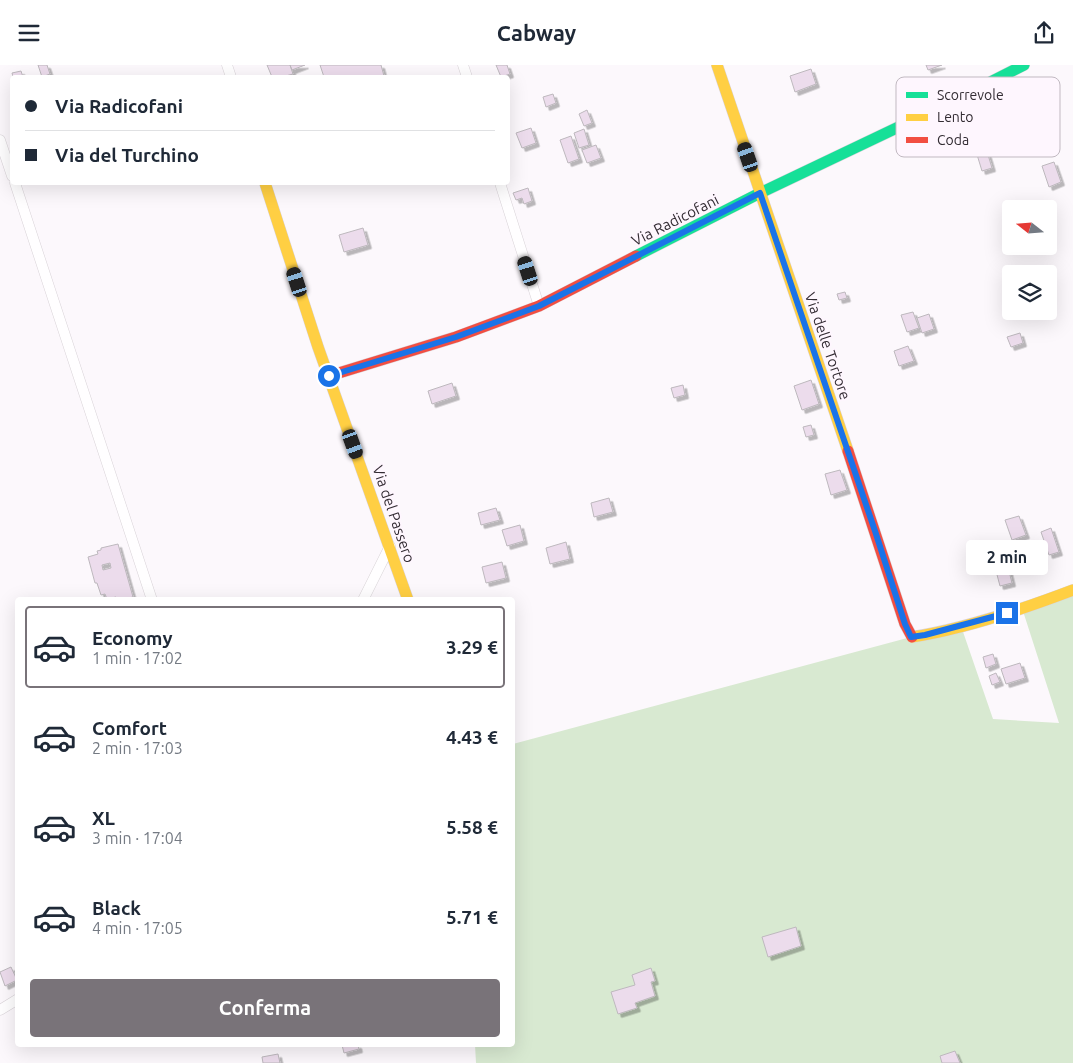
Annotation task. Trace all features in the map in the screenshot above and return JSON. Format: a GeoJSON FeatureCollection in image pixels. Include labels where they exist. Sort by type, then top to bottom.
{"type":"FeatureCollection","features":[{"type":"Feature","properties":{"kind":"street","name":"Via delle Tortore"},"geometry":{"type":"LineString","coordinates":[[717,65],[905,624],[911,637],[961,626],[1032,605],[1073,590]]}},
{"type":"Feature","properties":{"kind":"street","name":"Via Radicofani"},"geometry":{"type":"LineString","coordinates":[[1000,77],[1024,65]]}},
{"type":"Feature","properties":{"kind":"street","name":"Via Radicofani"},"geometry":{"type":"LineString","coordinates":[[329,376],[456,337],[539,306],[760,193],[896,128]]}},
{"type":"Feature","properties":{"kind":"street"},"geometry":{"type":"LineString","coordinates":[[0,140],[10,171]]}},
{"type":"Feature","properties":{"kind":"street"},"geometry":{"type":"LineString","coordinates":[[16,185],[151,597]]}},
{"type":"Feature","properties":{"kind":"street","name":"Via del Passero"},"geometry":{"type":"LineString","coordinates":[[266,185],[329,376],[407,597]]}},
{"type":"Feature","properties":{"kind":"street"},"geometry":{"type":"LineString","coordinates":[[501,185],[539,306]]}},
{"type":"Feature","properties":{"kind":"street"},"geometry":{"type":"LineString","coordinates":[[364,597],[390,546]]}},
{"type":"Feature","properties":{"kind":"street"},"geometry":{"type":"LineString","coordinates":[[0,1009],[15,1001]]}},
{"type":"Feature","properties":{"kind":"green space"},"geometry":{"type":"Polygon","coordinates":[[[1073,589],[1073,1063],[476,1063],[475,1047],[515,1047],[515,743],[911,637],[961,626],[993,719],[1059,723],[1022,608],[1073,589]]]}},
{"type":"Feature","properties":{"kind":"building"},"geometry":{"type":"Polygon","coordinates":[[[38,65],[47,65],[50,74],[41,75],[38,65]]]}},
{"type":"Feature","properties":{"kind":"building"},"geometry":{"type":"Polygon","coordinates":[[[267,65],[290,65],[293,74],[289,75],[271,75],[267,65]]]}},
{"type":"Feature","properties":{"kind":"building"},"geometry":{"type":"Polygon","coordinates":[[[290,65],[305,65],[292,70],[290,65]]]}},
{"type":"Feature","properties":{"kind":"building"},"geometry":{"type":"Polygon","coordinates":[[[320,65],[381,65],[384,75],[323,75],[320,65]]]}},
{"type":"Feature","properties":{"kind":"building"},"geometry":{"type":"Polygon","coordinates":[[[496,65],[507,65],[510,74],[500,75],[496,65]]]}},
{"type":"Feature","properties":{"kind":"building"},"geometry":{"type":"Polygon","coordinates":[[[926,65],[942,65],[928,70],[926,65]]]}},
{"type":"Feature","properties":{"kind":"building"},"geometry":{"type":"Polygon","coordinates":[[[811,69],[816,84],[795,92],[790,76],[811,69]]]}},
{"type":"Feature","properties":{"kind":"building"},"geometry":{"type":"Polygon","coordinates":[[[21,71],[22,75],[12,75],[12,73],[21,71]]]}},
{"type":"Feature","properties":{"kind":"building"},"geometry":{"type":"Polygon","coordinates":[[[553,94],[556,103],[546,107],[543,97],[553,94]]]}},
{"type":"Feature","properties":{"kind":"building"},"geometry":{"type":"Polygon","coordinates":[[[587,110],[592,123],[584,126],[579,114],[587,110]]]}},
{"type":"Feature","properties":{"kind":"building"},"geometry":{"type":"Polygon","coordinates":[[[531,128],[536,143],[522,148],[516,133],[531,128]]]}},
{"type":"Feature","properties":{"kind":"building"},"geometry":{"type":"Polygon","coordinates":[[[584,129],[589,145],[579,148],[574,133],[584,129]]]}},
{"type":"Feature","properties":{"kind":"building"},"geometry":{"type":"Polygon","coordinates":[[[571,136],[579,159],[568,163],[560,140],[571,136]]]}},
{"type":"Feature","properties":{"kind":"building"},"geometry":{"type":"Polygon","coordinates":[[[596,145],[601,158],[587,163],[582,150],[596,145]]]}},
{"type":"Feature","properties":{"kind":"building"},"geometry":{"type":"Polygon","coordinates":[[[978,157],[989,157],[992,168],[982,171],[978,157]]]}},
{"type":"Feature","properties":{"kind":"building"},"geometry":{"type":"Polygon","coordinates":[[[1054,162],[1061,182],[1049,187],[1042,166],[1054,162]]]}},
{"type":"Feature","properties":{"kind":"building"},"geometry":{"type":"Polygon","coordinates":[[[528,188],[532,201],[524,204],[522,198],[516,200],[513,193],[528,188]]]}},
{"type":"Feature","properties":{"kind":"building"},"geometry":{"type":"Polygon","coordinates":[[[363,228],[368,245],[344,252],[339,235],[363,228]]]}},
{"type":"Feature","properties":{"kind":"building"},"geometry":{"type":"Polygon","coordinates":[[[845,292],[847,298],[839,300],[837,294],[845,292]]]}},
{"type":"Feature","properties":{"kind":"building"},"geometry":{"type":"Polygon","coordinates":[[[913,312],[919,328],[907,332],[901,315],[913,312]]]}},
{"type":"Feature","properties":{"kind":"building"},"geometry":{"type":"Polygon","coordinates":[[[929,314],[934,329],[922,333],[917,318],[929,314]]]}},
{"type":"Feature","properties":{"kind":"building"},"geometry":{"type":"Polygon","coordinates":[[[1020,333],[1023,343],[1011,347],[1007,337],[1020,333]]]}},
{"type":"Feature","properties":{"kind":"building"},"geometry":{"type":"Polygon","coordinates":[[[908,346],[914,361],[899,366],[894,351],[908,346]]]}},
{"type":"Feature","properties":{"kind":"building"},"geometry":{"type":"Polygon","coordinates":[[[811,380],[819,404],[802,410],[794,386],[811,380]]]}},
{"type":"Feature","properties":{"kind":"building"},"geometry":{"type":"Polygon","coordinates":[[[452,383],[456,396],[432,404],[428,391],[452,383]]]}},
{"type":"Feature","properties":{"kind":"building"},"geometry":{"type":"Polygon","coordinates":[[[683,385],[685,395],[674,398],[671,388],[683,385]]]}},
{"type":"Feature","properties":{"kind":"building"},"geometry":{"type":"Polygon","coordinates":[[[811,425],[814,435],[806,437],[803,427],[811,425]]]}},
{"type":"Feature","properties":{"kind":"building"},"geometry":{"type":"Polygon","coordinates":[[[840,470],[847,490],[831,495],[825,474],[840,470]]]}},
{"type":"Feature","properties":{"kind":"building"},"geometry":{"type":"Polygon","coordinates":[[[609,498],[613,512],[594,517],[591,503],[609,498]]]}},
{"type":"Feature","properties":{"kind":"building"},"geometry":{"type":"Polygon","coordinates":[[[496,508],[500,520],[481,525],[478,513],[496,508]]]}},
{"type":"Feature","properties":{"kind":"building"},"geometry":{"type":"Polygon","coordinates":[[[1019,516],[1026,535],[1012,540],[1005,520],[1019,516]]]}},
{"type":"Feature","properties":{"kind":"building"},"geometry":{"type":"Polygon","coordinates":[[[520,525],[524,541],[507,546],[502,530],[520,525]]]}},
{"type":"Feature","properties":{"kind":"building"},"geometry":{"type":"Polygon","coordinates":[[[1051,528],[1059,552],[1049,555],[1041,532],[1051,528]]]}},
{"type":"Feature","properties":{"kind":"building"},"geometry":{"type":"Polygon","coordinates":[[[566,542],[570,559],[550,564],[546,548],[566,542]]]}},
{"type":"Feature","properties":{"kind":"building"},"geometry":{"type":"Polygon","coordinates":[[[997,543],[1000,554],[987,558],[984,547],[997,543]]]}},
{"type":"Feature","properties":{"kind":"building"},"geometry":{"type":"Polygon","coordinates":[[[118,544],[133,597],[106,597],[105,594],[101,595],[97,583],[95,583],[88,557],[98,554],[97,551],[101,550],[101,548],[118,544]],[[110,563],[102,565],[103,570],[111,568],[110,563]]]}},
{"type":"Feature","properties":{"kind":"building"},"geometry":{"type":"Polygon","coordinates":[[[502,562],[506,578],[486,583],[482,567],[502,562]]]}},
{"type":"Feature","properties":{"kind":"building"},"geometry":{"type":"Polygon","coordinates":[[[1008,567],[1012,583],[1000,586],[996,571],[1008,567]]]}},
{"type":"Feature","properties":{"kind":"building"},"geometry":{"type":"Polygon","coordinates":[[[993,654],[996,664],[986,668],[983,657],[993,654]]]}},
{"type":"Feature","properties":{"kind":"building"},"geometry":{"type":"Polygon","coordinates":[[[1020,663],[1025,678],[1006,684],[1001,669],[1020,663]]]}},
{"type":"Feature","properties":{"kind":"building"},"geometry":{"type":"Polygon","coordinates":[[[996,673],[1000,682],[992,685],[989,676],[996,673]]]}},
{"type":"Feature","properties":{"kind":"building"},"geometry":{"type":"Polygon","coordinates":[[[796,927],[801,946],[768,957],[762,937],[796,927]]]}},
{"type":"Feature","properties":{"kind":"building"},"geometry":{"type":"Polygon","coordinates":[[[11,967],[15,981],[5,986],[0,972],[11,967]]]}},
{"type":"Feature","properties":{"kind":"building"},"geometry":{"type":"Polygon","coordinates":[[[651,968],[655,981],[651,982],[655,996],[635,1003],[637,1008],[618,1014],[611,992],[635,985],[632,975],[651,968]]]}},
{"type":"Feature","properties":{"kind":"building"},"geometry":{"type":"Polygon","coordinates":[[[342,1047],[358,1047],[359,1049],[344,1053],[342,1047]]]}},
{"type":"Feature","properties":{"kind":"building"},"geometry":{"type":"Polygon","coordinates":[[[955,1051],[960,1063],[942,1063],[940,1056],[955,1051]]]}},
{"type":"Feature","properties":{"kind":"building"},"geometry":{"type":"Polygon","coordinates":[[[278,1054],[280,1063],[263,1063],[262,1057],[278,1054]]]}},
{"type":"Feature","properties":{"kind":"traffic: fast"},"geometry":{"type":"LineString","coordinates":[[1000,77],[1024,65]]}},
{"type":"Feature","properties":{"kind":"traffic: fast"},"geometry":{"type":"LineString","coordinates":[[636,256],[760,193],[896,128]]}},
{"type":"Feature","properties":{"kind":"traffic: slow"},"geometry":{"type":"LineString","coordinates":[[717,65],[848,451]]}},
{"type":"Feature","properties":{"kind":"traffic: slow"},"geometry":{"type":"LineString","coordinates":[[266,185],[318,347],[407,597]]}},
{"type":"Feature","properties":{"kind":"traffic: slow"},"geometry":{"type":"LineString","coordinates":[[912,637],[994,618],[1073,590]]}},
{"type":"Feature","properties":{"kind":"traffic: jam"},"geometry":{"type":"LineString","coordinates":[[329,376],[456,337],[539,306],[636,256]]}},
{"type":"Feature","properties":{"kind":"traffic: jam"},"geometry":{"type":"LineString","coordinates":[[848,451],[905,624],[912,637]]}},
{"type":"Feature","properties":{"kind":"route"},"geometry":{"type":"LineString","coordinates":[[329,376],[456,337],[539,306],[760,193],[911,637],[1007,613]]}}]}
